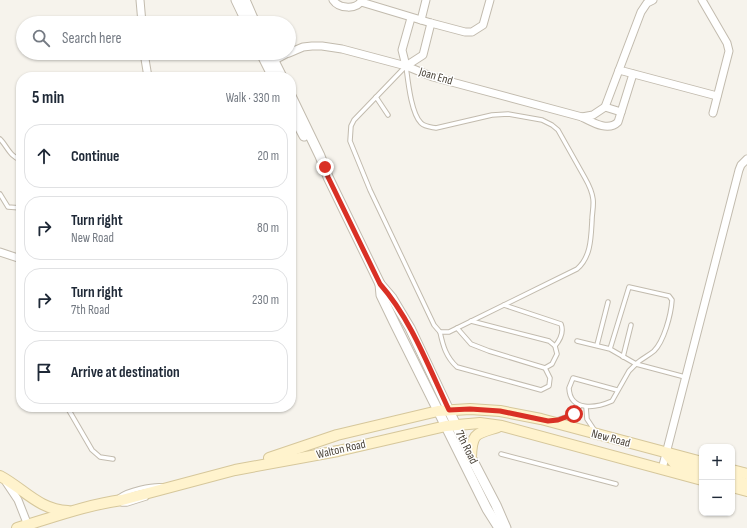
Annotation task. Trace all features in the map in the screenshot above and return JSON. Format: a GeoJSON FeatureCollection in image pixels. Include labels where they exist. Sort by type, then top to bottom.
{"type":"FeatureCollection","features":[{"type":"Feature","properties":{"kind":"main road","name":"New Road"},"geometry":{"type":"LineString","coordinates":[[449,410],[475,409],[500,411],[548,421],[699,461]]}},
{"type":"Feature","properties":{"kind":"main road","name":"Walton Road"},"geometry":{"type":"LineString","coordinates":[[235,470],[337,435],[438,411],[449,410]]}},
{"type":"Feature","properties":{"kind":"main road","name":"New Road"},"geometry":{"type":"LineString","coordinates":[[451,425],[480,423],[502,426],[699,479]]}},
{"type":"Feature","properties":{"kind":"main road","name":"Walton Road"},"geometry":{"type":"LineString","coordinates":[[27,527],[235,470],[338,450],[451,425]]}},
{"type":"Feature","properties":{"kind":"main road"},"geometry":{"type":"LineString","coordinates":[[472,457],[472,444],[475,436],[481,432],[502,426]]}},
{"type":"Feature","properties":{"kind":"main road"},"geometry":{"type":"LineString","coordinates":[[666,453],[675,464],[699,471]]}},
{"type":"Feature","properties":{"kind":"main road"},"geometry":{"type":"LineString","coordinates":[[735,471],[747,474]]}},
{"type":"Feature","properties":{"kind":"main road"},"geometry":{"type":"LineString","coordinates":[[0,476],[43,506],[59,511],[71,512]]}},
{"type":"Feature","properties":{"kind":"main road"},"geometry":{"type":"LineString","coordinates":[[735,480],[747,484]]}},
{"type":"Feature","properties":{"kind":"main road"},"geometry":{"type":"LineString","coordinates":[[735,489],[747,491]]}},
{"type":"Feature","properties":{"kind":"main road","name":"Walton Road"},"geometry":{"type":"LineString","coordinates":[[27,527],[71,512],[118,502]]}},
{"type":"Feature","properties":{"kind":"street"},"geometry":{"type":"LineString","coordinates":[[140,0],[141,16]]}},
{"type":"Feature","properties":{"kind":"street"},"geometry":{"type":"LineString","coordinates":[[236,0],[244,16]]}},
{"type":"Feature","properties":{"kind":"street"},"geometry":{"type":"LineString","coordinates":[[244,0],[252,16]]}},
{"type":"Feature","properties":{"kind":"street"},"geometry":{"type":"LineString","coordinates":[[333,0],[342,7],[356,6],[362,1],[411,18],[472,32],[478,30],[482,25],[490,0]]}},
{"type":"Feature","properties":{"kind":"street"},"geometry":{"type":"LineString","coordinates":[[421,20],[426,0]]}},
{"type":"Feature","properties":{"kind":"street"},"geometry":{"type":"LineString","coordinates":[[582,117],[593,115],[605,107],[641,12],[647,4],[653,0]]}},
{"type":"Feature","properties":{"kind":"street"},"geometry":{"type":"LineString","coordinates":[[702,0],[728,47],[728,56],[713,113]]}},
{"type":"Feature","properties":{"kind":"street"},"geometry":{"type":"LineString","coordinates":[[411,18],[402,50],[406,66],[423,55],[431,23]]}},
{"type":"Feature","properties":{"kind":"street","name":"Joan End"},"geometry":{"type":"LineString","coordinates":[[296,50],[303,47],[322,46],[342,49],[406,66],[433,77],[582,117],[595,123],[610,126],[615,125],[618,122],[621,112]]}},
{"type":"Feature","properties":{"kind":"street"},"geometry":{"type":"LineString","coordinates":[[145,60],[147,72]]}},
{"type":"Feature","properties":{"kind":"street"},"geometry":{"type":"LineString","coordinates":[[270,60],[273,72]]}},
{"type":"Feature","properties":{"kind":"street"},"geometry":{"type":"LineString","coordinates":[[271,60],[279,72]]}},
{"type":"Feature","properties":{"kind":"street"},"geometry":{"type":"LineString","coordinates":[[619,70],[718,96]]}},
{"type":"Feature","properties":{"kind":"street"},"geometry":{"type":"LineString","coordinates":[[605,107],[621,112],[633,74]]}},
{"type":"Feature","properties":{"kind":"street","name":"7th Road"},"geometry":{"type":"LineString","coordinates":[[296,106],[320,156],[328,177],[380,284],[392,298],[410,328],[449,410],[451,425],[487,510],[499,528]]}},
{"type":"Feature","properties":{"kind":"street","name":"7th Road"},"geometry":{"type":"LineString","coordinates":[[296,121],[315,158],[328,177]]}},
{"type":"Feature","properties":{"kind":"street"},"geometry":{"type":"LineString","coordinates":[[662,469],[738,170],[747,158]]}},
{"type":"Feature","properties":{"kind":"street"},"geometry":{"type":"LineString","coordinates":[[2,251],[16,257]]}},
{"type":"Feature","properties":{"kind":"street","name":"7th Road"},"geometry":{"type":"LineString","coordinates":[[380,284],[381,295],[438,411],[451,425],[472,457],[506,528]]}},
{"type":"Feature","properties":{"kind":"street"},"geometry":{"type":"LineString","coordinates":[[0,476],[9,485],[18,500],[27,527]]}},
{"type":"Feature","properties":{"kind":"street"},"geometry":{"type":"LineString","coordinates":[[0,483],[16,501],[27,527]]}},
{"type":"Feature","properties":{"kind":"lane"},"geometry":{"type":"LineString","coordinates":[[406,66],[354,120],[351,126],[350,141],[370,190],[434,326],[440,332],[443,348],[451,362],[457,367],[541,390],[549,386],[550,378],[545,368],[471,344],[457,328]]}},
{"type":"Feature","properties":{"kind":"lane"},"geometry":{"type":"LineString","coordinates":[[406,66],[411,101],[421,124],[428,127],[436,128],[470,119],[508,114],[542,120],[552,124],[558,130],[589,186],[593,201],[590,243],[587,257],[577,269],[449,332],[440,332]]}},
{"type":"Feature","properties":{"kind":"lane"},"geometry":{"type":"LineString","coordinates":[[376,97],[388,114]]}},
{"type":"Feature","properties":{"kind":"lane"},"geometry":{"type":"LineString","coordinates":[[0,139],[12,156],[16,158]]}},
{"type":"Feature","properties":{"kind":"lane"},"geometry":{"type":"LineString","coordinates":[[0,194],[8,207],[16,208]]}},
{"type":"Feature","properties":{"kind":"lane"},"geometry":{"type":"LineString","coordinates":[[610,349],[629,287],[669,296],[672,300],[672,307],[662,340],[654,350],[629,371],[612,401],[601,405],[586,407],[580,406],[571,398],[568,388],[573,378],[617,390]]}},
{"type":"Feature","properties":{"kind":"lane"},"geometry":{"type":"LineString","coordinates":[[597,345],[608,302]]}},
{"type":"Feature","properties":{"kind":"lane"},"geometry":{"type":"LineString","coordinates":[[504,305],[561,324],[561,334],[555,346]]}},
{"type":"Feature","properties":{"kind":"lane"},"geometry":{"type":"LineString","coordinates":[[471,321],[550,341],[555,346],[557,354],[552,364],[545,368]]}},
{"type":"Feature","properties":{"kind":"lane"},"geometry":{"type":"LineString","coordinates":[[623,357],[632,325]]}},
{"type":"Feature","properties":{"kind":"lane"},"geometry":{"type":"LineString","coordinates":[[577,341],[610,349],[636,364],[685,377]]}},
{"type":"Feature","properties":{"kind":"lane"},"geometry":{"type":"LineString","coordinates":[[548,421],[558,420],[574,414],[580,406]]}},
{"type":"Feature","properties":{"kind":"lane"},"geometry":{"type":"LineString","coordinates":[[586,407],[587,419],[597,434]]}},
{"type":"Feature","properties":{"kind":"lane"},"geometry":{"type":"LineString","coordinates":[[70,412],[92,450],[100,457],[113,459]]}},
{"type":"Feature","properties":{"kind":"lane"},"geometry":{"type":"LineString","coordinates":[[501,454],[616,484]]}},
{"type":"Feature","properties":{"kind":"route"},"geometry":{"type":"LineString","coordinates":[[325,167],[340,203],[380,284],[388,292],[410,328],[449,410],[470,409],[500,411],[548,421],[558,420],[574,414]]}}]}
